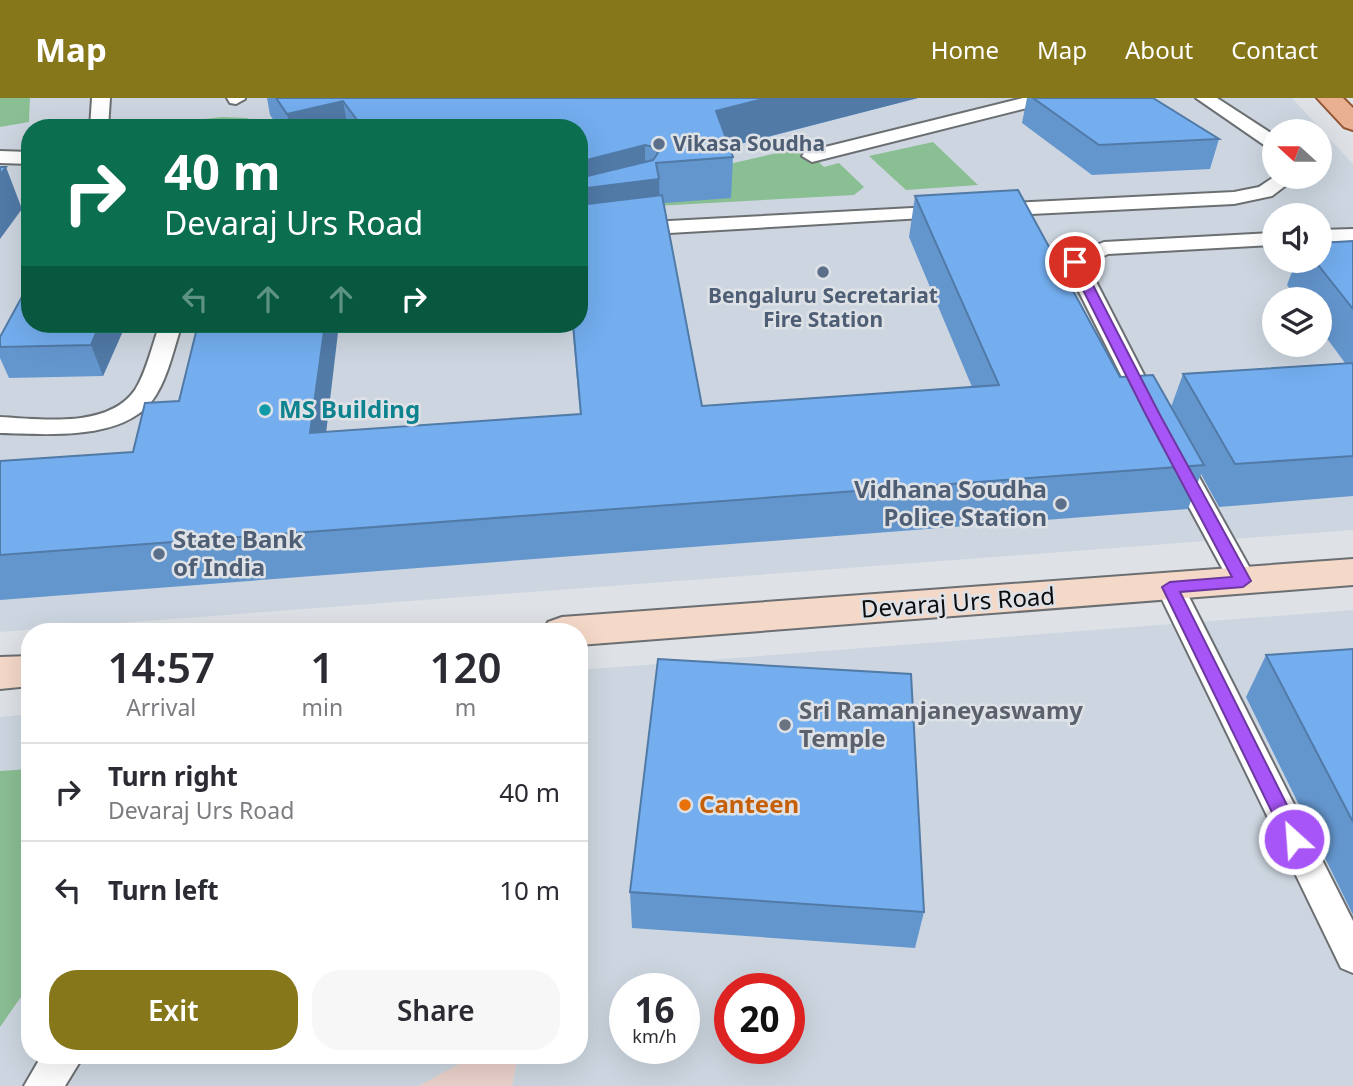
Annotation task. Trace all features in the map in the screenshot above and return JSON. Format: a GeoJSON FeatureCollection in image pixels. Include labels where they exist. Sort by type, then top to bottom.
{"type":"FeatureCollection","features":[{"type":"Feature","properties":{"kind":"main road"},"geometry":{"type":"LineString","coordinates":[[1329,98],[1353,122]]}},
{"type":"Feature","properties":{"kind":"street","name":"Devaraj Urs Road"},"geometry":{"type":"LineString","coordinates":[[588,630],[1353,572]]}},
{"type":"Feature","properties":{"kind":"street"},"geometry":{"type":"LineString","coordinates":[[0,673],[21,672]]}},
{"type":"Feature","properties":{"kind":"lane"},"geometry":{"type":"LineString","coordinates":[[100,119],[101,98]]}},
{"type":"Feature","properties":{"kind":"lane"},"geometry":{"type":"LineString","coordinates":[[812,156],[1045,98]]}},
{"type":"Feature","properties":{"kind":"lane"},"geometry":{"type":"LineString","coordinates":[[1205,98],[1262,135]]}},
{"type":"Feature","properties":{"kind":"lane"},"geometry":{"type":"LineString","coordinates":[[0,157],[21,158]]}},
{"type":"Feature","properties":{"kind":"lane"},"geometry":{"type":"LineString","coordinates":[[588,238],[669,227],[1234,198],[1269,189]]}},
{"type":"Feature","properties":{"kind":"lane"},"geometry":{"type":"LineString","coordinates":[[1332,236],[1353,235]]}},
{"type":"Feature","properties":{"kind":"lane"},"geometry":{"type":"LineString","coordinates":[[1243,581],[1162,433],[1075,262],[1104,248],[1262,240]]}},
{"type":"Feature","properties":{"kind":"lane"},"geometry":{"type":"LineString","coordinates":[[0,425],[61,427],[121,417],[144,396],[168,333]]}},
{"type":"Feature","properties":{"kind":"lane"},"geometry":{"type":"LineString","coordinates":[[1170,587],[1353,957]]}},
{"type":"Feature","properties":{"kind":"lane"},"geometry":{"type":"LineString","coordinates":[[43,1086],[59,1064]]}},
{"type":"Feature","properties":{"kind":"shaded area"},"geometry":{"type":"Polygon","coordinates":[[[30,98],[1292,98],[1311,119],[1262,119],[1262,189],[1332,189],[1332,141],[1353,164],[1353,530],[119,623],[21,623],[21,630],[0,632],[0,127],[21,123],[21,333],[588,333],[588,119],[29,119],[30,98]]]}},
{"type":"Feature","properties":{"kind":"shaded area"},"geometry":{"type":"Polygon","coordinates":[[[1353,610],[1353,1086],[512,1086],[516,1064],[588,1064],[588,669],[1353,610]]]}},
{"type":"Feature","properties":{"kind":"shaded area"},"geometry":{"type":"Polygon","coordinates":[[[21,715],[21,1064],[459,1064],[419,1086],[0,1086],[0,717],[21,715]]]}},
{"type":"Feature","properties":{"kind":"shaded area"},"geometry":{"type":"Polygon","coordinates":[[[459,1064],[516,1064],[512,1086],[419,1086],[459,1064]]]}},
{"type":"Feature","properties":{"kind":"green space"},"geometry":{"type":"Polygon","coordinates":[[[0,98],[30,98],[29,119],[21,119],[21,123],[0,127],[0,98]]]}},
{"type":"Feature","properties":{"kind":"green space"},"geometry":{"type":"Polygon","coordinates":[[[222,117],[249,119],[205,119],[222,117]]]}},
{"type":"Feature","properties":{"kind":"green space"},"geometry":{"type":"Polygon","coordinates":[[[933,142],[978,185],[906,190],[869,156],[933,142]]]}},
{"type":"Feature","properties":{"kind":"green space"},"geometry":{"type":"Polygon","coordinates":[[[803,147],[824,167],[839,163],[864,187],[854,195],[656,206],[638,185],[803,147]]]}},
{"type":"Feature","properties":{"kind":"green space"},"geometry":{"type":"Polygon","coordinates":[[[21,770],[21,997],[0,1027],[0,771],[21,770]]]}},
{"type":"Feature","properties":{"kind":"building"},"geometry":{"type":"Polygon","coordinates":[[[276,98],[767,98],[716,111],[733,157],[656,163],[659,179],[588,188],[588,176],[653,160],[658,153],[653,147],[645,145],[588,160],[588,119],[356,119],[343,101],[287,114],[276,98]]]}},
{"type":"Feature","properties":{"kind":"building"},"geometry":{"type":"Polygon","coordinates":[[[1033,98],[1153,98],[1219,139],[1099,145],[1033,98]]]}},
{"type":"Feature","properties":{"kind":"building","name":"MS Building"},"geometry":{"type":"Polygon","coordinates":[[[1018,190],[1120,377],[1153,375],[1204,465],[0,555],[0,461],[133,452],[145,403],[179,401],[196,333],[324,333],[310,433],[581,414],[574,333],[588,333],[588,204],[662,195],[702,406],[999,385],[915,196],[1018,190]]]}},
{"type":"Feature","properties":{"kind":"building"},"geometry":{"type":"Polygon","coordinates":[[[1353,241],[1353,309],[1324,273],[1332,273],[1332,242],[1353,241]]]}},
{"type":"Feature","properties":{"kind":"building"},"geometry":{"type":"Polygon","coordinates":[[[21,298],[21,333],[96,333],[91,345],[0,347],[0,337],[21,298]]]}},
{"type":"Feature","properties":{"kind":"building"},"geometry":{"type":"Polygon","coordinates":[[[1353,363],[1353,456],[1235,464],[1183,374],[1353,363]]]}},
{"type":"Feature","properties":{"kind":"building"},"geometry":{"type":"Polygon","coordinates":[[[1353,649],[1353,822],[1266,655],[1353,649]]]}},
{"type":"Feature","properties":{"kind":"building"},"geometry":{"type":"Polygon","coordinates":[[[658,659],[911,674],[924,912],[630,892],[658,659]]]}},
{"type":"Feature","properties":{"kind":"place","name":"Vikasa Soudha"},"geometry":{"type":"Point","coordinates":[659,144]}},
{"type":"Feature","properties":{"kind":"place","name":"Bengaluru Secretariat Fire Station"},"geometry":{"type":"Point","coordinates":[823,272]}},
{"type":"Feature","properties":{"kind":"place","name":"MS Building"},"geometry":{"type":"Point","coordinates":[265,410]}},
{"type":"Feature","properties":{"kind":"place","name":"Vidhana Soudha Police Station"},"geometry":{"type":"Point","coordinates":[1061,504]}},
{"type":"Feature","properties":{"kind":"place","name":"State Bank of India"},"geometry":{"type":"Point","coordinates":[159,554]}},
{"type":"Feature","properties":{"kind":"place","name":"Sri Ramanjaneyaswamy Temple"},"geometry":{"type":"Point","coordinates":[785,725]}},
{"type":"Feature","properties":{"kind":"place","name":"Canteen"},"geometry":{"type":"Point","coordinates":[685,805]}},
{"type":"Feature","properties":{"kind":"route"},"geometry":{"type":"LineString","coordinates":[[1075,262],[1153,415],[1243,581],[1170,587],[1294,839]]}}]}
